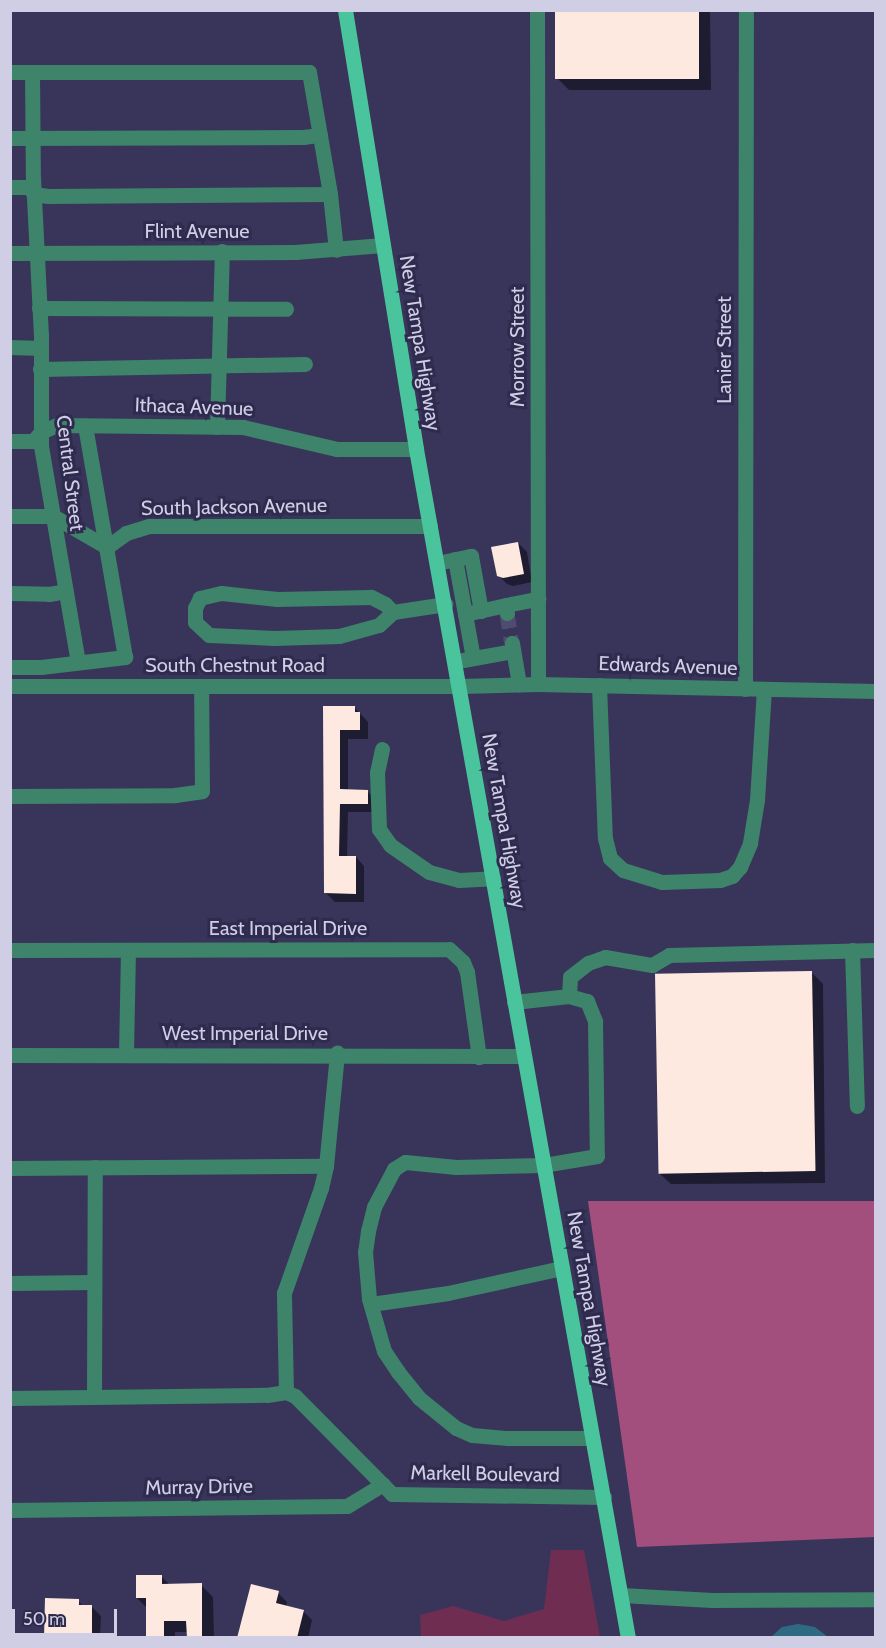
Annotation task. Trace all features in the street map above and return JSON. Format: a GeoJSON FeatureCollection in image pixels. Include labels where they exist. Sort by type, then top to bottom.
{"type":"FeatureCollection","features":[{"type":"Feature","properties":{"kind":"main road","name":"New Tampa Highway"},"geometry":{"type":"LineString","coordinates":[[345,10],[416,449],[456,662],[523,1056],[628,1638]]}},
{"type":"Feature","properties":{"kind":"street","name":"Morrow Street"},"geometry":{"type":"LineString","coordinates":[[537,10],[538,684]]}},
{"type":"Feature","properties":{"kind":"street","name":"Lanier Street"},"geometry":{"type":"LineString","coordinates":[[746,10],[746,689]]}},
{"type":"Feature","properties":{"kind":"street"},"geometry":{"type":"LineString","coordinates":[[10,72],[309,72],[330,194],[336,250]]}},
{"type":"Feature","properties":{"kind":"street","name":"Central Street"},"geometry":{"type":"LineString","coordinates":[[32,73],[41,432],[78,662]]}},
{"type":"Feature","properties":{"kind":"street"},"geometry":{"type":"LineString","coordinates":[[10,138],[303,137],[320,135]]}},
{"type":"Feature","properties":{"kind":"street"},"geometry":{"type":"LineString","coordinates":[[10,187],[29,187],[34,194],[48,196],[330,194]]}},
{"type":"Feature","properties":{"kind":"street","name":"Flint Avenue"},"geometry":{"type":"LineString","coordinates":[[10,252],[336,250],[383,245]]}},
{"type":"Feature","properties":{"kind":"street"},"geometry":{"type":"LineString","coordinates":[[218,427],[222,251]]}},
{"type":"Feature","properties":{"kind":"street"},"geometry":{"type":"LineString","coordinates":[[39,308],[286,309]]}},
{"type":"Feature","properties":{"kind":"street"},"geometry":{"type":"LineString","coordinates":[[10,347],[40,348]]}},
{"type":"Feature","properties":{"kind":"street"},"geometry":{"type":"LineString","coordinates":[[40,369],[305,364]]}},
{"type":"Feature","properties":{"kind":"street","name":"Ithaca Avenue"},"geometry":{"type":"LineString","coordinates":[[10,441],[33,441],[41,432],[57,425],[218,427],[257,429],[337,449],[416,449]]}},
{"type":"Feature","properties":{"kind":"street"},"geometry":{"type":"LineString","coordinates":[[10,667],[41,667],[125,657],[85,425]]}},
{"type":"Feature","properties":{"kind":"street"},"geometry":{"type":"LineString","coordinates":[[10,516],[53,516],[107,547]]}},
{"type":"Feature","properties":{"kind":"street","name":"South Jackson Avenue"},"geometry":{"type":"LineString","coordinates":[[107,547],[126,533],[149,526],[430,526]]}},
{"type":"Feature","properties":{"kind":"street"},"geometry":{"type":"LineString","coordinates":[[437,563],[471,556],[482,610]]}},
{"type":"Feature","properties":{"kind":"street"},"geometry":{"type":"LineString","coordinates":[[455,559],[473,658]]}},
{"type":"Feature","properties":{"kind":"street"},"geometry":{"type":"LineString","coordinates":[[10,593],[49,594],[66,591]]}},
{"type":"Feature","properties":{"kind":"street"},"geometry":{"type":"LineString","coordinates":[[393,612],[385,604],[371,597],[277,599],[221,593],[200,598],[195,608],[195,622],[209,635],[274,638],[339,636],[379,625],[393,612],[445,604]]}},
{"type":"Feature","properties":{"kind":"street"},"geometry":{"type":"LineString","coordinates":[[465,614],[482,610],[506,609],[538,599]]}},
{"type":"Feature","properties":{"kind":"street"},"geometry":{"type":"LineString","coordinates":[[456,662],[513,647],[519,684]]}},
{"type":"Feature","properties":{"kind":"street","name":"Edwards Avenue"},"geometry":{"type":"LineString","coordinates":[[460,686],[538,684],[876,691]]}},
{"type":"Feature","properties":{"kind":"street"},"geometry":{"type":"LineString","coordinates":[[599,685],[605,838],[610,858],[623,870],[662,882],[720,880],[732,876],[740,867],[750,843],[757,800],[764,690]]}},
{"type":"Feature","properties":{"kind":"street","name":"South Chestnut Road"},"geometry":{"type":"LineString","coordinates":[[10,686],[460,686]]}},
{"type":"Feature","properties":{"kind":"street"},"geometry":{"type":"LineString","coordinates":[[10,796],[175,795],[202,791],[201,686]]}},
{"type":"Feature","properties":{"kind":"street"},"geometry":{"type":"LineString","coordinates":[[382,749],[377,772],[379,829],[390,844],[429,872],[459,880],[493,878]]}},
{"type":"Feature","properties":{"kind":"street","name":"East Imperial Drive"},"geometry":{"type":"LineString","coordinates":[[10,950],[449,949],[463,962],[467,972],[479,1057]]}},
{"type":"Feature","properties":{"kind":"street"},"geometry":{"type":"LineString","coordinates":[[126,1054],[128,950]]}},
{"type":"Feature","properties":{"kind":"street"},"geometry":{"type":"LineString","coordinates":[[852,950],[857,1106]]}},
{"type":"Feature","properties":{"kind":"street"},"geometry":{"type":"LineString","coordinates":[[514,1002],[569,996],[570,977],[588,963],[605,957],[652,965],[669,955],[876,950]]}},
{"type":"Feature","properties":{"kind":"street","name":"Markell Boulevard"},"geometry":{"type":"LineString","coordinates":[[569,996],[587,1001],[595,1021],[597,1156],[543,1165],[456,1167],[405,1162],[394,1169],[374,1208],[368,1231],[366,1271],[371,1304],[384,1351],[419,1398],[463,1433],[508,1438],[592,1438]]}},
{"type":"Feature","properties":{"kind":"street"},"geometry":{"type":"LineString","coordinates":[[10,1398],[267,1395],[286,1392],[285,1284],[321,1188],[326,1166],[337,1053]]}},
{"type":"Feature","properties":{"kind":"street","name":"West Imperial Drive"},"geometry":{"type":"LineString","coordinates":[[10,1055],[337,1053],[523,1056]]}},
{"type":"Feature","properties":{"kind":"street"},"geometry":{"type":"LineString","coordinates":[[10,1168],[326,1166]]}},
{"type":"Feature","properties":{"kind":"street"},"geometry":{"type":"LineString","coordinates":[[94,1397],[95,1167]]}},
{"type":"Feature","properties":{"kind":"street"},"geometry":{"type":"LineString","coordinates":[[371,1304],[448,1293],[562,1268]]}},
{"type":"Feature","properties":{"kind":"street"},"geometry":{"type":"LineString","coordinates":[[10,1283],[94,1282]]}},
{"type":"Feature","properties":{"kind":"street","name":"Markell Boulevard"},"geometry":{"type":"LineString","coordinates":[[286,1392],[295,1396],[392,1494],[604,1497]]}},
{"type":"Feature","properties":{"kind":"street","name":"Murray Drive"},"geometry":{"type":"LineString","coordinates":[[10,1510],[346,1506],[383,1484]]}},
{"type":"Feature","properties":{"kind":"street"},"geometry":{"type":"LineString","coordinates":[[621,1595],[701,1600],[876,1599]]}},
{"type":"Feature","properties":{"kind":"shaded area"},"geometry":{"type":"Polygon","coordinates":[[[588,1201],[875,1201],[875,1537],[637,1547],[588,1201]]]}},
{"type":"Feature","properties":{"kind":"shaded area"},"geometry":{"type":"Polygon","coordinates":[[[551,1550],[584,1550],[600,1637],[421,1637],[420,1615],[453,1606],[504,1621],[544,1609],[551,1550]]]}},
{"type":"Feature","properties":{"kind":"water"},"geometry":{"type":"Polygon","coordinates":[[[798,1624],[815,1627],[828,1637],[771,1637],[782,1627],[798,1624]]]}},
{"type":"Feature","properties":{"kind":"building"},"geometry":{"type":"Polygon","coordinates":[[[555,10],[699,10],[699,79],[555,79],[555,10]]]}},
{"type":"Feature","properties":{"kind":"building"},"geometry":{"type":"Polygon","coordinates":[[[518,542],[524,574],[503,578],[497,576],[491,547],[518,542]]]}},
{"type":"Feature","properties":{"kind":"building"},"geometry":{"type":"Polygon","coordinates":[[[323,706],[355,706],[355,712],[360,712],[360,730],[340,730],[340,789],[368,790],[368,804],[340,804],[339,856],[356,856],[356,894],[324,893],[323,706]]]}},
{"type":"Feature","properties":{"kind":"building"},"geometry":{"type":"Polygon","coordinates":[[[812,971],[815,1171],[659,1174],[655,974],[812,971]]]}},
{"type":"Feature","properties":{"kind":"building"},"geometry":{"type":"Polygon","coordinates":[[[136,1575],[162,1575],[162,1584],[202,1583],[202,1638],[187,1638],[186,1621],[164,1621],[164,1638],[146,1638],[146,1598],[136,1598],[136,1575]]]}},
{"type":"Feature","properties":{"kind":"building"},"geometry":{"type":"Polygon","coordinates":[[[251,1584],[279,1591],[276,1603],[304,1610],[297,1638],[237,1638],[251,1584]]]}},
{"type":"Feature","properties":{"kind":"building"},"geometry":{"type":"Polygon","coordinates":[[[45,1598],[79,1599],[79,1605],[92,1605],[92,1638],[44,1638],[45,1598]]]}},
{"type":"Feature","properties":{"kind":"tunnel"},"geometry":{"type":"LineString","coordinates":[[507,613],[512,643]]}}]}
